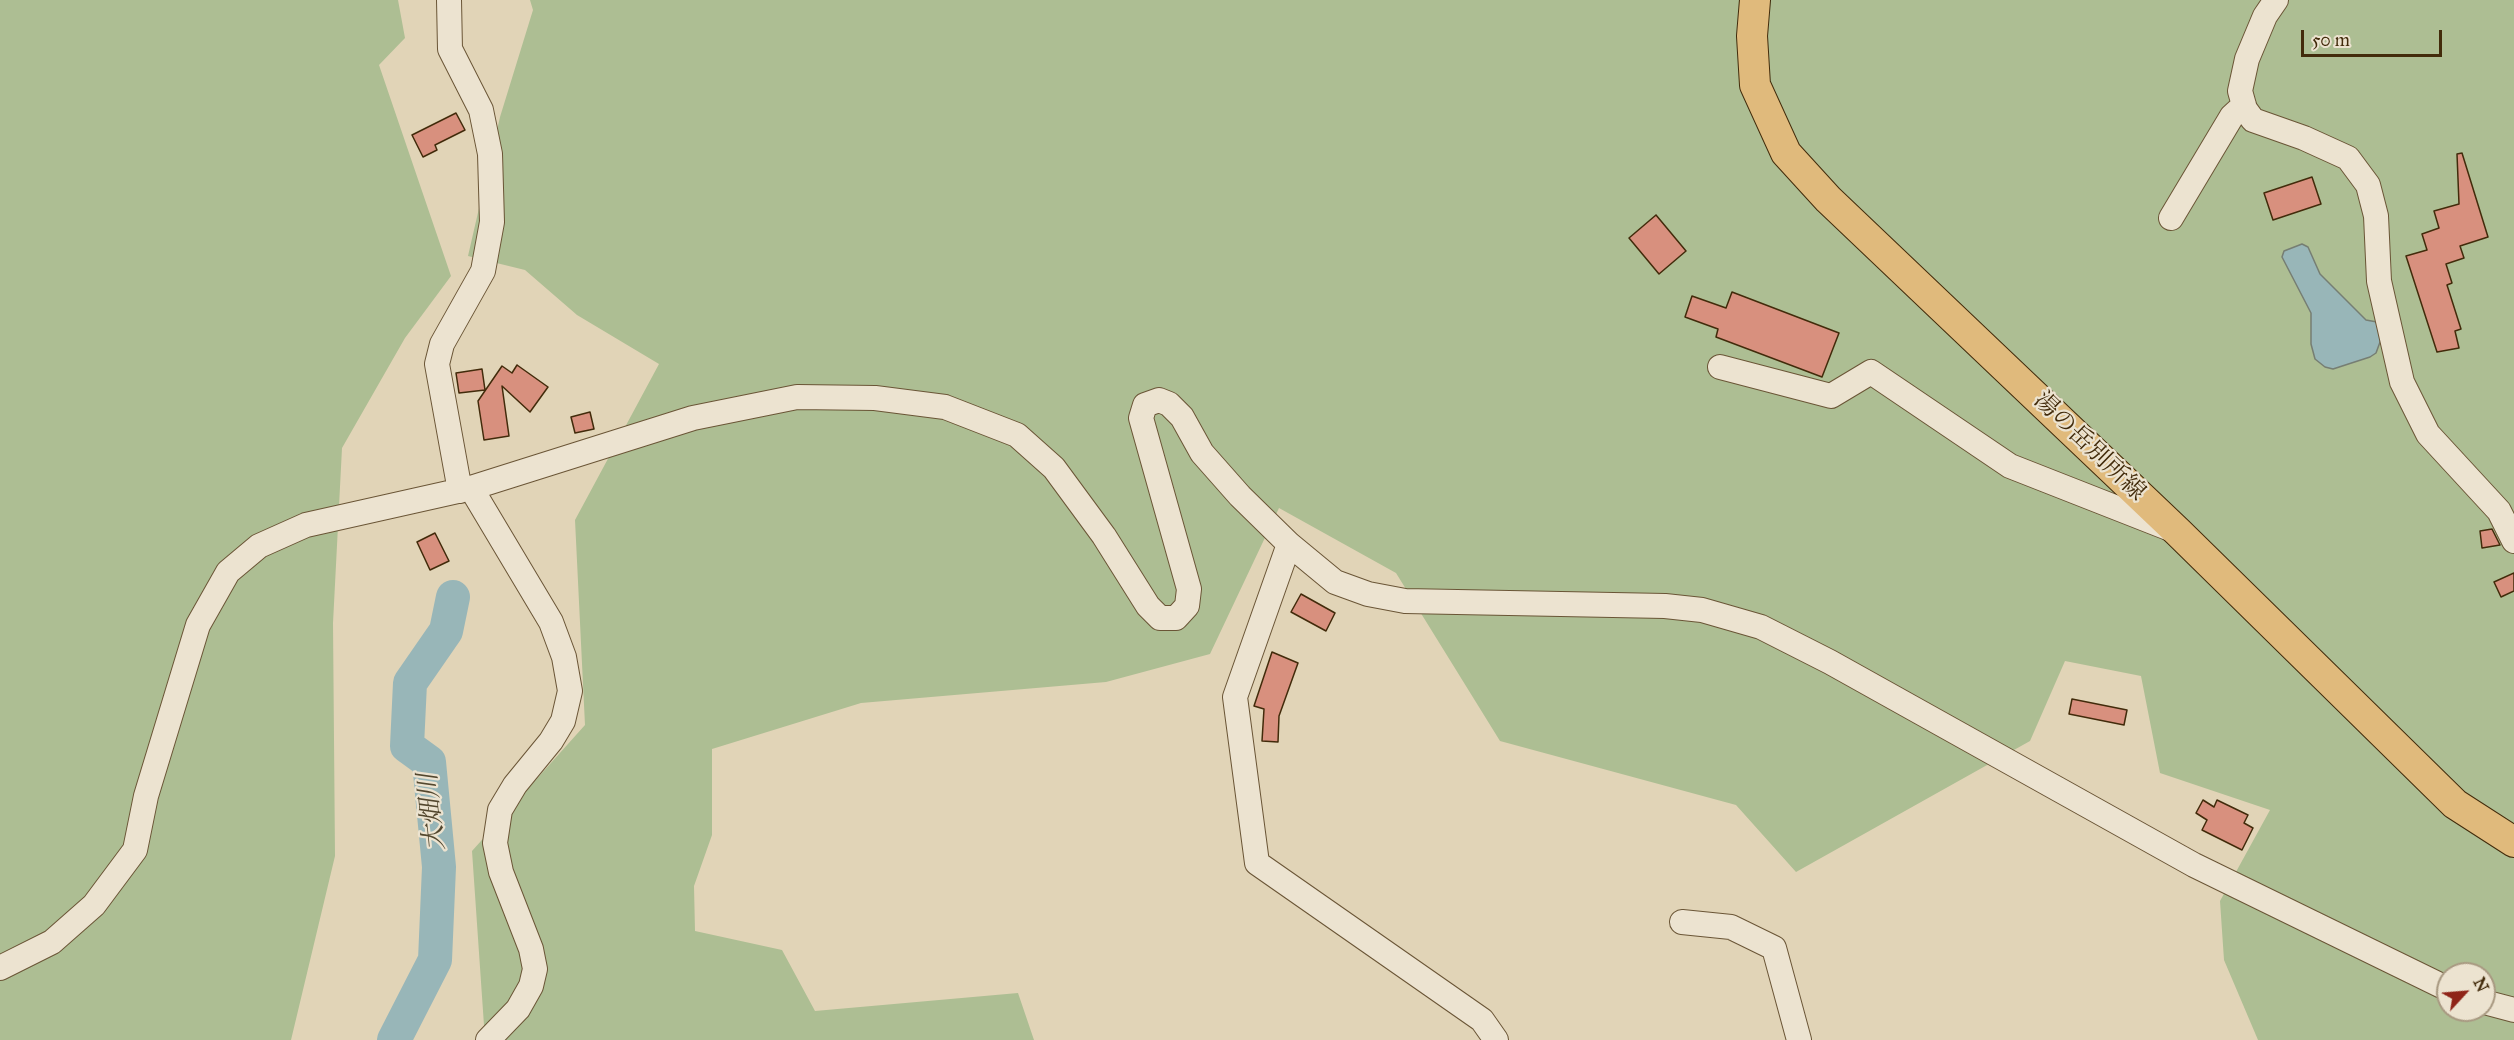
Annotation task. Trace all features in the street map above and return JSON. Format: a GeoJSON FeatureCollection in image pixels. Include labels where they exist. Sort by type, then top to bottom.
{"type":"FeatureCollection","features":[{"type":"Feature","properties":{"kind":"main road","name":"湯の岳別所線"},"geometry":{"type":"LineString","coordinates":[[1755,0],[1752,36],[1755,85],[1786,153],[1828,199],[2178,532],[2455,804],[2514,842]]}},
{"type":"Feature","properties":{"kind":"street"},"geometry":{"type":"LineString","coordinates":[[449,0],[450,49],[481,110],[490,154],[492,222],[483,271],[442,344],[437,364],[466,490],[551,622],[564,657],[570,691],[563,721],[551,741],[515,784],[500,810],[495,843],[501,872],[531,949],[535,969],[531,987],[518,1009],[488,1040]]}},
{"type":"Feature","properties":{"kind":"street"},"geometry":{"type":"LineString","coordinates":[[2276,0],[2265,16],[2247,59],[2240,91],[2244,105],[2253,120],[2348,158],[2368,184],[2376,216],[2379,281],[2402,382],[2428,434],[2499,511],[2514,541]]}},
{"type":"Feature","properties":{"kind":"street"},"geometry":{"type":"LineString","coordinates":[[2171,218],[2232,116],[2244,105]]}},
{"type":"Feature","properties":{"kind":"street"},"geometry":{"type":"LineString","coordinates":[[1720,367],[1831,396],[1871,372],[2010,466],[2178,532]]}},
{"type":"Feature","properties":{"kind":"street"},"geometry":{"type":"LineString","coordinates":[[0,968],[52,942],[94,905],[135,850],[146,796],[198,625],[228,572],[259,546],[306,525],[466,490],[693,418],[797,397],[875,398],[945,407],[1017,435],[1054,468],[1104,536],[1148,606],[1160,618],[1176,618],[1187,606],[1189,589],[1141,418],[1144,405],[1159,400],[1169,404],[1182,417],[1202,453],[1289,544],[1335,582],[1368,594],[1405,601],[1665,606],[1702,610],[1761,627],[1830,662],[2194,865],[2436,983]]}},
{"type":"Feature","properties":{"kind":"street"},"geometry":{"type":"LineString","coordinates":[[1289,544],[1236,696],[1257,863],[1482,1020],[1496,1040]]}},
{"type":"Feature","properties":{"kind":"street"},"geometry":{"type":"LineString","coordinates":[[1682,922],[1731,927],[1774,948],[1799,1040]]}},
{"type":"Feature","properties":{"kind":"street"},"geometry":{"type":"LineString","coordinates":[[2496,1005],[2514,1010]]}},
{"type":"Feature","properties":{"kind":"green space"},"geometry":{"type":"Polygon","coordinates":[[[0,0],[398,0],[405,38],[379,65],[451,276],[405,338],[342,448],[333,623],[335,856],[291,1040],[0,1040],[0,0]]]}},
{"type":"Feature","properties":{"kind":"green space"},"geometry":{"type":"Polygon","coordinates":[[[530,0],[2514,0],[2514,1040],[2258,1040],[2224,960],[2220,901],[2270,810],[2160,773],[2141,676],[2065,661],[2030,741],[1796,872],[1736,805],[1500,741],[1396,573],[1279,508],[1210,654],[1106,682],[861,703],[712,749],[712,835],[694,886],[695,931],[782,950],[815,1011],[1018,993],[1034,1040],[485,1040],[472,851],[585,725],[575,520],[659,364],[577,315],[525,270],[468,256],[500,117],[533,10],[530,0]]]}},
{"type":"Feature","properties":{"kind":"water"},"geometry":{"type":"Polygon","coordinates":[[[2302,244],[2308,247],[2320,274],[2366,320],[2377,322],[2383,334],[2376,353],[2370,357],[2333,369],[2325,367],[2315,359],[2311,344],[2311,313],[2282,257],[2284,251],[2302,244]]]}},
{"type":"Feature","properties":{"kind":"building"},"geometry":{"type":"Polygon","coordinates":[[[456,113],[465,130],[435,145],[437,150],[423,157],[412,135],[456,113]]]}},
{"type":"Feature","properties":{"kind":"building"},"geometry":{"type":"Polygon","coordinates":[[[2462,153],[2488,237],[2460,246],[2464,258],[2446,264],[2452,283],[2447,285],[2461,329],[2455,331],[2459,348],[2437,352],[2406,256],[2427,250],[2422,234],[2439,228],[2434,211],[2459,204],[2457,154],[2462,153]]]}},
{"type":"Feature","properties":{"kind":"building"},"geometry":{"type":"Polygon","coordinates":[[[2312,177],[2321,204],[2273,220],[2264,193],[2312,177]]]}},
{"type":"Feature","properties":{"kind":"building"},"geometry":{"type":"Polygon","coordinates":[[[1656,215],[1686,251],[1659,274],[1629,238],[1656,215]]]}},
{"type":"Feature","properties":{"kind":"building"},"geometry":{"type":"Polygon","coordinates":[[[1732,292],[1839,333],[1822,377],[1716,337],[1718,329],[1685,317],[1692,296],[1726,308],[1732,292]]]}},
{"type":"Feature","properties":{"kind":"building"},"geometry":{"type":"Polygon","coordinates":[[[517,365],[548,387],[530,412],[502,386],[509,436],[484,440],[478,401],[502,366],[512,373],[517,365]]]}},
{"type":"Feature","properties":{"kind":"building"},"geometry":{"type":"Polygon","coordinates":[[[482,369],[485,390],[459,393],[456,373],[482,369]]]}},
{"type":"Feature","properties":{"kind":"building"},"geometry":{"type":"Polygon","coordinates":[[[590,412],[594,429],[575,433],[571,417],[590,412]]]}},
{"type":"Feature","properties":{"kind":"building"},"geometry":{"type":"Polygon","coordinates":[[[2492,529],[2500,545],[2482,548],[2480,531],[2492,529]]]}},
{"type":"Feature","properties":{"kind":"building"},"geometry":{"type":"Polygon","coordinates":[[[435,533],[449,561],[430,570],[417,542],[435,533]]]}},
{"type":"Feature","properties":{"kind":"building"},"geometry":{"type":"Polygon","coordinates":[[[2514,573],[2514,591],[2501,597],[2494,582],[2514,573]]]}},
{"type":"Feature","properties":{"kind":"building"},"geometry":{"type":"Polygon","coordinates":[[[1301,594],[1335,613],[1326,631],[1291,612],[1301,594]]]}},
{"type":"Feature","properties":{"kind":"building"},"geometry":{"type":"Polygon","coordinates":[[[1272,652],[1298,663],[1279,716],[1278,742],[1262,741],[1264,709],[1254,706],[1272,652]]]}},
{"type":"Feature","properties":{"kind":"building"},"geometry":{"type":"Polygon","coordinates":[[[2072,699],[2127,710],[2124,725],[2069,714],[2072,699]]]}},
{"type":"Feature","properties":{"kind":"building"},"geometry":{"type":"Polygon","coordinates":[[[2203,800],[2214,807],[2217,800],[2248,815],[2244,823],[2253,828],[2242,850],[2202,830],[2207,820],[2196,813],[2203,800]]]}},
{"type":"Feature","properties":{"kind":"waterway","name":"大畑川"},"geometry":{"type":"LineString","coordinates":[[394,1040],[435,960],[439,867],[429,762],[407,746],[410,683],[446,631],[453,597]]}}]}
